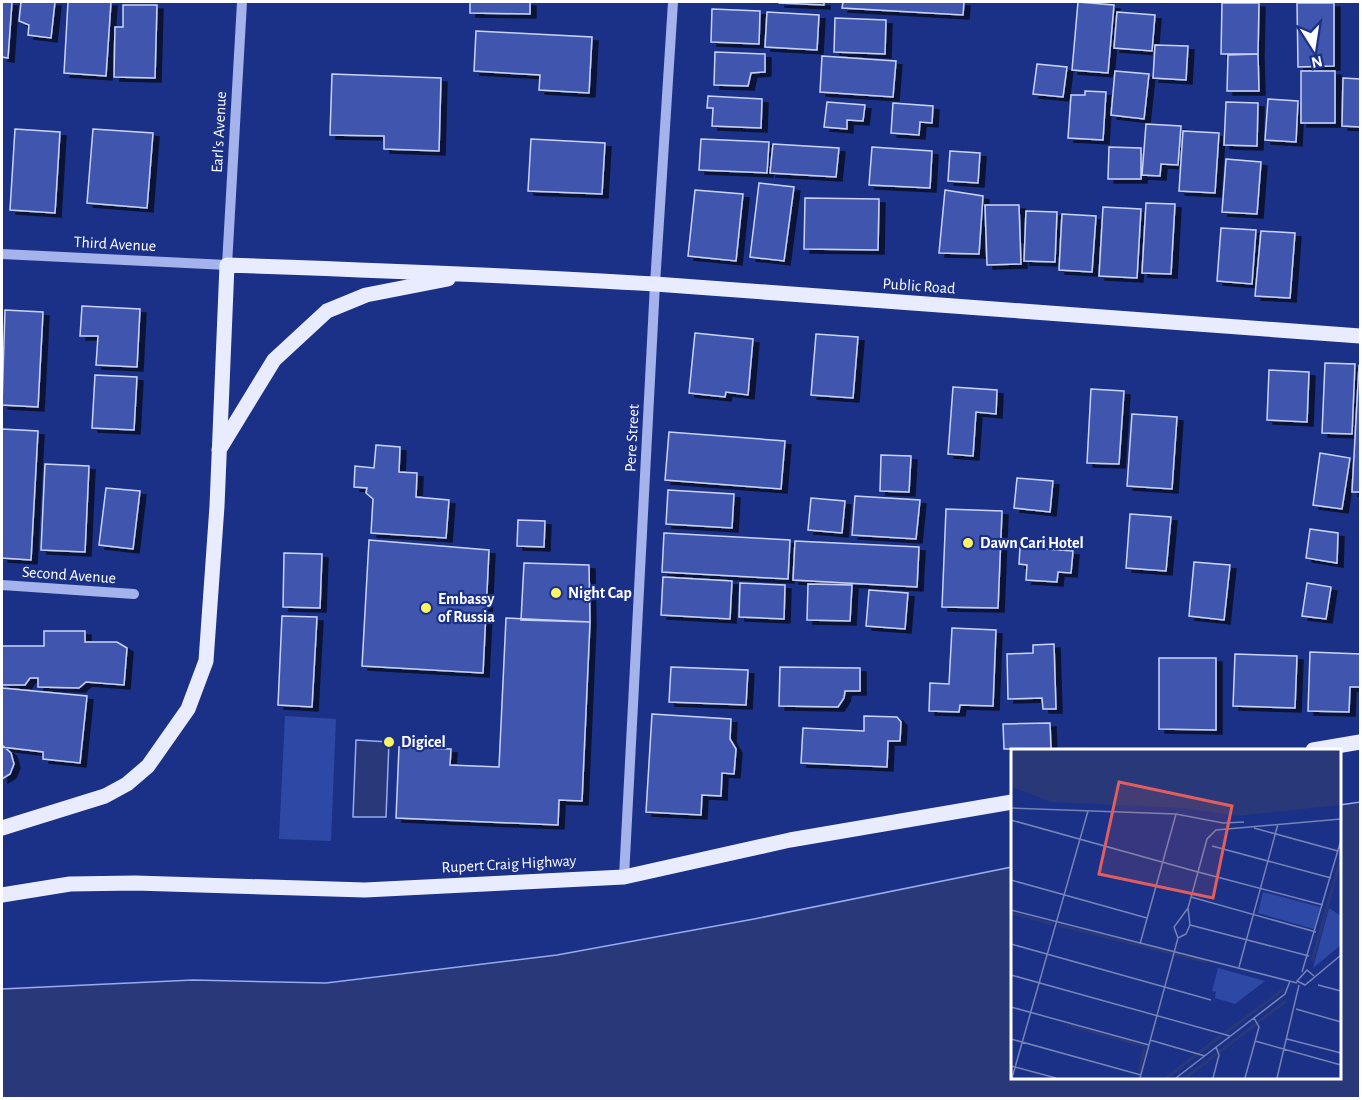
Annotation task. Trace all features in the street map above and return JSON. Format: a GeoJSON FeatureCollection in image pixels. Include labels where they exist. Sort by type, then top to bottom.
{"type":"FeatureCollection","features":[{"type":"Feature","properties":{"kind":"main road"},"geometry":{"type":"LineString","coordinates":[[2,828],[105,796],[127,784],[148,766],[188,709],[206,661],[210,578],[217,506],[227,265],[474,274]]}},
{"type":"Feature","properties":{"kind":"main road"},"geometry":{"type":"LineString","coordinates":[[218,451],[274,360],[327,311],[366,295],[474,274]]}},
{"type":"Feature","properties":{"kind":"main road","name":"Public Road"},"geometry":{"type":"LineString","coordinates":[[474,274],[656,284],[1360,336]]}},
{"type":"Feature","properties":{"kind":"main road"},"geometry":{"type":"LineString","coordinates":[[1319,749],[1360,742]]}},
{"type":"Feature","properties":{"kind":"main road","name":"Rupert Craig Highway"},"geometry":{"type":"LineString","coordinates":[[2,895],[70,884],[135,883],[365,890],[624,877],[790,840],[1011,802]]}},
{"type":"Feature","properties":{"kind":"street","name":"Earl's Avenue"},"geometry":{"type":"LineString","coordinates":[[227,265],[242,2]]}},
{"type":"Feature","properties":{"kind":"street","name":"Pere Street"},"geometry":{"type":"LineString","coordinates":[[624,877],[673,2]]}},
{"type":"Feature","properties":{"kind":"street","name":"Third Avenue"},"geometry":{"type":"LineString","coordinates":[[2,254],[227,265]]}},
{"type":"Feature","properties":{"kind":"street","name":"Second Avenue"},"geometry":{"type":"LineString","coordinates":[[2,585],[134,594]]}},
{"type":"Feature","properties":{"kind":"shaded area"},"geometry":{"type":"Polygon","coordinates":[[[285,716],[336,719],[331,841],[279,839],[285,716]]]}},
{"type":"Feature","properties":{"kind":"shaded area"},"geometry":{"type":"Polygon","coordinates":[[[356,740],[389,742],[386,817],[353,817],[356,740]]]}},
{"type":"Feature","properties":{"kind":"shaded area"},"geometry":{"type":"Polygon","coordinates":[[[1360,802],[1360,1098],[2,1098],[2,989],[193,980],[326,983],[557,955],[754,919],[1011,867],[1011,1079],[1341,1079],[1341,805],[1360,802]]]}},
{"type":"Feature","properties":{"kind":"building"},"geometry":{"type":"Polygon","coordinates":[[[2,2],[12,2],[8,58],[2,57],[2,2]]]}},
{"type":"Feature","properties":{"kind":"building"},"geometry":{"type":"Polygon","coordinates":[[[21,2],[55,2],[51,38],[28,35],[29,25],[19,21],[21,2]]]}},
{"type":"Feature","properties":{"kind":"building"},"geometry":{"type":"Polygon","coordinates":[[[68,2],[111,2],[106,76],[64,73],[68,2]]]}},
{"type":"Feature","properties":{"kind":"building"},"geometry":{"type":"Polygon","coordinates":[[[470,2],[530,2],[530,14],[470,13],[470,2]]]}},
{"type":"Feature","properties":{"kind":"building"},"geometry":{"type":"Polygon","coordinates":[[[824,2],[824,5],[779,3],[824,2]]]}},
{"type":"Feature","properties":{"kind":"building"},"geometry":{"type":"Polygon","coordinates":[[[843,2],[964,2],[963,15],[842,8],[843,2]]]}},
{"type":"Feature","properties":{"kind":"building"},"geometry":{"type":"Polygon","coordinates":[[[1078,2],[1114,5],[1108,73],[1072,70],[1078,2]]]}},
{"type":"Feature","properties":{"kind":"building"},"geometry":{"type":"Polygon","coordinates":[[[1222,3],[1259,3],[1258,54],[1221,54],[1222,3]]]}},
{"type":"Feature","properties":{"kind":"building"},"geometry":{"type":"Polygon","coordinates":[[[1297,3],[1334,3],[1334,66],[1298,67],[1297,3]]]}},
{"type":"Feature","properties":{"kind":"building"},"geometry":{"type":"Polygon","coordinates":[[[123,5],[157,5],[155,78],[114,77],[115,27],[123,27],[123,5]]]}},
{"type":"Feature","properties":{"kind":"building"},"geometry":{"type":"Polygon","coordinates":[[[712,9],[760,11],[759,44],[711,42],[712,9]]]}},
{"type":"Feature","properties":{"kind":"building"},"geometry":{"type":"Polygon","coordinates":[[[767,12],[819,15],[817,50],[765,47],[767,12]]]}},
{"type":"Feature","properties":{"kind":"building"},"geometry":{"type":"Polygon","coordinates":[[[1117,12],[1155,15],[1152,51],[1114,48],[1117,12]]]}},
{"type":"Feature","properties":{"kind":"building"},"geometry":{"type":"Polygon","coordinates":[[[835,18],[886,20],[885,54],[834,52],[835,18]]]}},
{"type":"Feature","properties":{"kind":"building"},"geometry":{"type":"Polygon","coordinates":[[[476,31],[592,37],[589,93],[539,90],[540,75],[474,71],[476,31]]]}},
{"type":"Feature","properties":{"kind":"building"},"geometry":{"type":"Polygon","coordinates":[[[1155,45],[1188,46],[1186,80],[1153,78],[1155,45]]]}},
{"type":"Feature","properties":{"kind":"building"},"geometry":{"type":"Polygon","coordinates":[[[715,52],[765,54],[765,72],[751,73],[748,86],[714,85],[715,52]]]}},
{"type":"Feature","properties":{"kind":"building"},"geometry":{"type":"Polygon","coordinates":[[[1258,54],[1259,91],[1227,91],[1228,55],[1258,54]]]}},
{"type":"Feature","properties":{"kind":"building"},"geometry":{"type":"Polygon","coordinates":[[[822,56],[896,61],[893,97],[820,92],[822,56]]]}},
{"type":"Feature","properties":{"kind":"building"},"geometry":{"type":"Polygon","coordinates":[[[1037,64],[1067,67],[1063,97],[1033,94],[1037,64]]]}},
{"type":"Feature","properties":{"kind":"building"},"geometry":{"type":"Polygon","coordinates":[[[1115,71],[1149,74],[1144,119],[1111,115],[1115,71]]]}},
{"type":"Feature","properties":{"kind":"building"},"geometry":{"type":"Polygon","coordinates":[[[1301,71],[1335,71],[1335,123],[1301,123],[1301,71]]]}},
{"type":"Feature","properties":{"kind":"building"},"geometry":{"type":"Polygon","coordinates":[[[332,74],[441,78],[439,151],[384,149],[384,136],[330,135],[332,74]]]}},
{"type":"Feature","properties":{"kind":"building"},"geometry":{"type":"Polygon","coordinates":[[[1343,78],[1360,79],[1360,127],[1342,126],[1343,78]]]}},
{"type":"Feature","properties":{"kind":"building"},"geometry":{"type":"Polygon","coordinates":[[[1085,91],[1106,92],[1103,140],[1068,138],[1071,95],[1085,95],[1085,91]]]}},
{"type":"Feature","properties":{"kind":"building"},"geometry":{"type":"Polygon","coordinates":[[[708,96],[762,99],[761,128],[712,126],[713,108],[707,108],[708,96]]]}},
{"type":"Feature","properties":{"kind":"building"},"geometry":{"type":"Polygon","coordinates":[[[1268,99],[1298,101],[1296,142],[1265,140],[1268,99]]]}},
{"type":"Feature","properties":{"kind":"building"},"geometry":{"type":"Polygon","coordinates":[[[827,102],[865,105],[863,121],[847,120],[847,129],[824,127],[827,102]]]}},
{"type":"Feature","properties":{"kind":"building"},"geometry":{"type":"Polygon","coordinates":[[[1226,102],[1258,103],[1257,146],[1224,145],[1226,102]]]}},
{"type":"Feature","properties":{"kind":"building"},"geometry":{"type":"Polygon","coordinates":[[[893,103],[933,106],[932,123],[920,122],[919,135],[891,133],[893,103]]]}},
{"type":"Feature","properties":{"kind":"building"},"geometry":{"type":"Polygon","coordinates":[[[1146,124],[1181,126],[1178,165],[1161,164],[1160,176],[1142,175],[1146,124]]]}},
{"type":"Feature","properties":{"kind":"building"},"geometry":{"type":"Polygon","coordinates":[[[15,129],[60,132],[55,213],[10,210],[15,129]]]}},
{"type":"Feature","properties":{"kind":"building"},"geometry":{"type":"Polygon","coordinates":[[[93,129],[153,133],[147,208],[87,203],[93,129]]]}},
{"type":"Feature","properties":{"kind":"building"},"geometry":{"type":"Polygon","coordinates":[[[1183,131],[1219,133],[1215,193],[1179,191],[1183,131]]]}},
{"type":"Feature","properties":{"kind":"building"},"geometry":{"type":"Polygon","coordinates":[[[531,139],[605,143],[602,194],[528,191],[531,139]]]}},
{"type":"Feature","properties":{"kind":"building"},"geometry":{"type":"Polygon","coordinates":[[[701,139],[769,142],[767,173],[699,170],[701,139]]]}},
{"type":"Feature","properties":{"kind":"building"},"geometry":{"type":"Polygon","coordinates":[[[773,144],[839,148],[836,177],[770,173],[773,144]]]}},
{"type":"Feature","properties":{"kind":"building"},"geometry":{"type":"Polygon","coordinates":[[[872,147],[932,151],[930,188],[869,185],[872,147]]]}},
{"type":"Feature","properties":{"kind":"building"},"geometry":{"type":"Polygon","coordinates":[[[1109,147],[1141,148],[1141,179],[1108,179],[1109,147]]]}},
{"type":"Feature","properties":{"kind":"building"},"geometry":{"type":"Polygon","coordinates":[[[950,151],[980,153],[978,183],[948,181],[950,151]]]}},
{"type":"Feature","properties":{"kind":"building"},"geometry":{"type":"Polygon","coordinates":[[[1226,159],[1261,162],[1257,214],[1222,212],[1226,159]]]}},
{"type":"Feature","properties":{"kind":"building"},"geometry":{"type":"Polygon","coordinates":[[[759,183],[794,187],[784,261],[750,257],[759,183]]]}},
{"type":"Feature","properties":{"kind":"building"},"geometry":{"type":"Polygon","coordinates":[[[695,190],[743,194],[736,261],[688,256],[695,190]]]}},
{"type":"Feature","properties":{"kind":"building"},"geometry":{"type":"Polygon","coordinates":[[[945,190],[983,196],[979,254],[939,253],[945,190]]]}},
{"type":"Feature","properties":{"kind":"building"},"geometry":{"type":"Polygon","coordinates":[[[805,198],[879,199],[878,250],[804,249],[805,198]]]}},
{"type":"Feature","properties":{"kind":"building"},"geometry":{"type":"Polygon","coordinates":[[[1146,203],[1175,204],[1171,274],[1142,273],[1146,203]]]}},
{"type":"Feature","properties":{"kind":"building"},"geometry":{"type":"Polygon","coordinates":[[[985,205],[1019,205],[1021,264],[987,265],[985,205]]]}},
{"type":"Feature","properties":{"kind":"building"},"geometry":{"type":"Polygon","coordinates":[[[1103,207],[1141,209],[1137,278],[1099,276],[1103,207]]]}},
{"type":"Feature","properties":{"kind":"building"},"geometry":{"type":"Polygon","coordinates":[[[1026,211],[1057,212],[1055,262],[1024,261],[1026,211]]]}},
{"type":"Feature","properties":{"kind":"building"},"geometry":{"type":"Polygon","coordinates":[[[1062,214],[1096,216],[1092,272],[1059,270],[1062,214]]]}},
{"type":"Feature","properties":{"kind":"building"},"geometry":{"type":"Polygon","coordinates":[[[1221,228],[1256,230],[1252,284],[1217,281],[1221,228]]]}},
{"type":"Feature","properties":{"kind":"building"},"geometry":{"type":"Polygon","coordinates":[[[1261,231],[1295,233],[1290,298],[1255,296],[1261,231]]]}},
{"type":"Feature","properties":{"kind":"building"},"geometry":{"type":"Polygon","coordinates":[[[82,306],[140,309],[137,367],[96,365],[98,336],[80,336],[82,306]]]}},
{"type":"Feature","properties":{"kind":"building"},"geometry":{"type":"Polygon","coordinates":[[[5,310],[43,312],[38,407],[2,405],[5,310]]]}},
{"type":"Feature","properties":{"kind":"building"},"geometry":{"type":"Polygon","coordinates":[[[695,333],[753,339],[748,395],[726,392],[725,397],[689,393],[695,333]]]}},
{"type":"Feature","properties":{"kind":"building"},"geometry":{"type":"Polygon","coordinates":[[[816,334],[858,337],[853,398],[811,395],[816,334]]]}},
{"type":"Feature","properties":{"kind":"building"},"geometry":{"type":"Polygon","coordinates":[[[1325,363],[1355,364],[1352,434],[1322,433],[1325,363]]]}},
{"type":"Feature","properties":{"kind":"building"},"geometry":{"type":"Polygon","coordinates":[[[1359,366],[1360,492],[1352,492],[1359,366]]]}},
{"type":"Feature","properties":{"kind":"building"},"geometry":{"type":"Polygon","coordinates":[[[1269,370],[1309,372],[1307,422],[1267,420],[1269,370]]]}},
{"type":"Feature","properties":{"kind":"building"},"geometry":{"type":"Polygon","coordinates":[[[95,375],[137,377],[134,430],[92,428],[95,375]]]}},
{"type":"Feature","properties":{"kind":"building"},"geometry":{"type":"Polygon","coordinates":[[[953,387],[997,390],[996,414],[976,412],[973,456],[948,454],[953,387]]]}},
{"type":"Feature","properties":{"kind":"building"},"geometry":{"type":"Polygon","coordinates":[[[1091,389],[1124,391],[1119,464],[1087,463],[1091,389]]]}},
{"type":"Feature","properties":{"kind":"building"},"geometry":{"type":"Polygon","coordinates":[[[1132,414],[1177,417],[1172,489],[1127,486],[1132,414]]]}},
{"type":"Feature","properties":{"kind":"building"},"geometry":{"type":"Polygon","coordinates":[[[2,429],[38,431],[31,560],[2,558],[2,429]]]}},
{"type":"Feature","properties":{"kind":"building"},"geometry":{"type":"Polygon","coordinates":[[[669,432],[785,441],[781,489],[665,480],[669,432]]]}},
{"type":"Feature","properties":{"kind":"building"},"geometry":{"type":"Polygon","coordinates":[[[376,445],[400,447],[399,472],[417,473],[416,497],[449,500],[446,538],[371,533],[373,499],[366,493],[367,488],[354,487],[355,466],[374,468],[376,445]]]}},
{"type":"Feature","properties":{"kind":"building"},"geometry":{"type":"Polygon","coordinates":[[[1320,453],[1350,458],[1342,509],[1313,505],[1320,453]]]}},
{"type":"Feature","properties":{"kind":"building"},"geometry":{"type":"Polygon","coordinates":[[[881,455],[911,456],[909,492],[880,491],[881,455]]]}},
{"type":"Feature","properties":{"kind":"building"},"geometry":{"type":"Polygon","coordinates":[[[45,464],[89,466],[85,552],[41,550],[45,464]]]}},
{"type":"Feature","properties":{"kind":"building"},"geometry":{"type":"Polygon","coordinates":[[[1017,478],[1053,481],[1050,512],[1014,508],[1017,478]]]}},
{"type":"Feature","properties":{"kind":"building"},"geometry":{"type":"Polygon","coordinates":[[[106,488],[140,491],[133,549],[99,545],[106,488]]]}},
{"type":"Feature","properties":{"kind":"building"},"geometry":{"type":"Polygon","coordinates":[[[668,490],[734,494],[732,528],[666,524],[668,490]]]}},
{"type":"Feature","properties":{"kind":"building"},"geometry":{"type":"Polygon","coordinates":[[[855,496],[920,500],[916,539],[852,535],[855,496]]]}},
{"type":"Feature","properties":{"kind":"building"},"geometry":{"type":"Polygon","coordinates":[[[811,498],[845,501],[842,533],[808,530],[811,498]]]}},
{"type":"Feature","properties":{"kind":"building"},"geometry":{"type":"Polygon","coordinates":[[[946,509],[1002,511],[998,608],[942,607],[946,509]]]}},
{"type":"Feature","properties":{"kind":"building"},"geometry":{"type":"Polygon","coordinates":[[[1130,514],[1171,517],[1166,571],[1126,568],[1130,514]]]}},
{"type":"Feature","properties":{"kind":"building"},"geometry":{"type":"Polygon","coordinates":[[[518,520],[545,521],[544,547],[517,546],[518,520]]]}},
{"type":"Feature","properties":{"kind":"building"},"geometry":{"type":"Polygon","coordinates":[[[1310,529],[1338,533],[1337,563],[1306,558],[1310,529]]]}},
{"type":"Feature","properties":{"kind":"building"},"geometry":{"type":"Polygon","coordinates":[[[664,533],[790,540],[788,579],[662,572],[664,533]]]}},
{"type":"Feature","properties":{"kind":"building","name":"Embassy of Russia"},"geometry":{"type":"Polygon","coordinates":[[[369,540],[489,550],[483,673],[362,666],[369,540]]]}},
{"type":"Feature","properties":{"kind":"building"},"geometry":{"type":"Polygon","coordinates":[[[795,541],[919,547],[917,587],[793,580],[795,541]]]}},
{"type":"Feature","properties":{"kind":"building"},"geometry":{"type":"Polygon","coordinates":[[[1020,547],[1073,551],[1071,573],[1058,572],[1057,582],[1026,580],[1027,565],[1019,564],[1020,547]]]}},
{"type":"Feature","properties":{"kind":"building"},"geometry":{"type":"Polygon","coordinates":[[[284,553],[322,554],[320,608],[283,607],[284,553]]]}},
{"type":"Feature","properties":{"kind":"building"},"geometry":{"type":"Polygon","coordinates":[[[1194,562],[1230,565],[1224,620],[1189,616],[1194,562]]]}},
{"type":"Feature","properties":{"kind":"building","name":"Night Cap"},"geometry":{"type":"Polygon","coordinates":[[[524,563],[589,565],[590,622],[521,620],[524,563]]]}},
{"type":"Feature","properties":{"kind":"building"},"geometry":{"type":"Polygon","coordinates":[[[663,577],[732,581],[730,619],[661,615],[663,577]]]}},
{"type":"Feature","properties":{"kind":"building"},"geometry":{"type":"Polygon","coordinates":[[[740,583],[785,585],[784,619],[739,617],[740,583]]]}},
{"type":"Feature","properties":{"kind":"building"},"geometry":{"type":"Polygon","coordinates":[[[1307,583],[1331,587],[1326,619],[1302,616],[1307,583]]]}},
{"type":"Feature","properties":{"kind":"building"},"geometry":{"type":"Polygon","coordinates":[[[808,584],[852,585],[850,621],[807,620],[808,584]]]}},
{"type":"Feature","properties":{"kind":"building"},"geometry":{"type":"Polygon","coordinates":[[[869,590],[908,593],[905,629],[866,626],[869,590]]]}},
{"type":"Feature","properties":{"kind":"building"},"geometry":{"type":"Polygon","coordinates":[[[282,616],[317,617],[312,707],[278,705],[282,616]]]}},
{"type":"Feature","properties":{"kind":"building"},"geometry":{"type":"Polygon","coordinates":[[[506,618],[590,622],[582,801],[559,800],[558,825],[396,818],[399,747],[451,749],[450,765],[499,767],[506,618]]]}},
{"type":"Feature","properties":{"kind":"building"},"geometry":{"type":"Polygon","coordinates":[[[952,628],[996,630],[993,706],[960,705],[959,712],[929,711],[930,683],[949,684],[952,628]]]}},
{"type":"Feature","properties":{"kind":"building"},"geometry":{"type":"Polygon","coordinates":[[[44,631],[85,631],[85,642],[117,642],[127,648],[124,685],[86,682],[79,688],[38,687],[38,678],[30,678],[25,685],[2,685],[2,646],[44,646],[44,631]]]}},
{"type":"Feature","properties":{"kind":"building"},"geometry":{"type":"Polygon","coordinates":[[[1054,644],[1056,709],[1043,709],[1042,698],[1008,699],[1007,654],[1033,653],[1033,645],[1054,644]]]}},
{"type":"Feature","properties":{"kind":"building"},"geometry":{"type":"Polygon","coordinates":[[[1310,652],[1360,654],[1360,687],[1350,687],[1349,712],[1308,711],[1310,652]]]}},
{"type":"Feature","properties":{"kind":"building"},"geometry":{"type":"Polygon","coordinates":[[[1235,654],[1297,656],[1295,708],[1233,706],[1235,654]]]}},
{"type":"Feature","properties":{"kind":"building"},"geometry":{"type":"Polygon","coordinates":[[[1159,658],[1216,658],[1216,730],[1159,729],[1159,658]]]}},
{"type":"Feature","properties":{"kind":"building"},"geometry":{"type":"Polygon","coordinates":[[[671,667],[748,670],[746,705],[669,702],[671,667]]]}},
{"type":"Feature","properties":{"kind":"building"},"geometry":{"type":"Polygon","coordinates":[[[780,667],[860,668],[860,691],[845,691],[844,698],[838,707],[779,706],[780,667]]]}},
{"type":"Feature","properties":{"kind":"building"},"geometry":{"type":"Polygon","coordinates":[[[2,688],[87,696],[80,763],[43,759],[43,752],[2,747],[2,688]]]}},
{"type":"Feature","properties":{"kind":"building"},"geometry":{"type":"Polygon","coordinates":[[[652,714],[731,719],[730,739],[736,749],[734,774],[722,773],[721,796],[702,795],[701,815],[646,812],[652,714]]]}},
{"type":"Feature","properties":{"kind":"building"},"geometry":{"type":"Polygon","coordinates":[[[864,716],[897,717],[901,722],[900,741],[888,741],[887,767],[801,763],[803,728],[864,731],[864,716]]]}},
{"type":"Feature","properties":{"kind":"building"},"geometry":{"type":"Polygon","coordinates":[[[1050,723],[1051,749],[1004,749],[1003,724],[1050,723]]]}},
{"type":"Feature","properties":{"kind":"building"},"geometry":{"type":"Polygon","coordinates":[[[2,745],[11,753],[14,764],[10,774],[2,779],[2,745]]]}},
{"type":"Feature","properties":{"kind":"place","name":"Dawn Cari Hotel"},"geometry":{"type":"Point","coordinates":[968,543]}},
{"type":"Feature","properties":{"kind":"place","name":"Night Cap"},"geometry":{"type":"Point","coordinates":[556,593]}},
{"type":"Feature","properties":{"kind":"place","name":"Embassy of Russia"},"geometry":{"type":"Point","coordinates":[426,608]}},
{"type":"Feature","properties":{"kind":"place","name":"Digicel"},"geometry":{"type":"Point","coordinates":[389,742]}}]}
